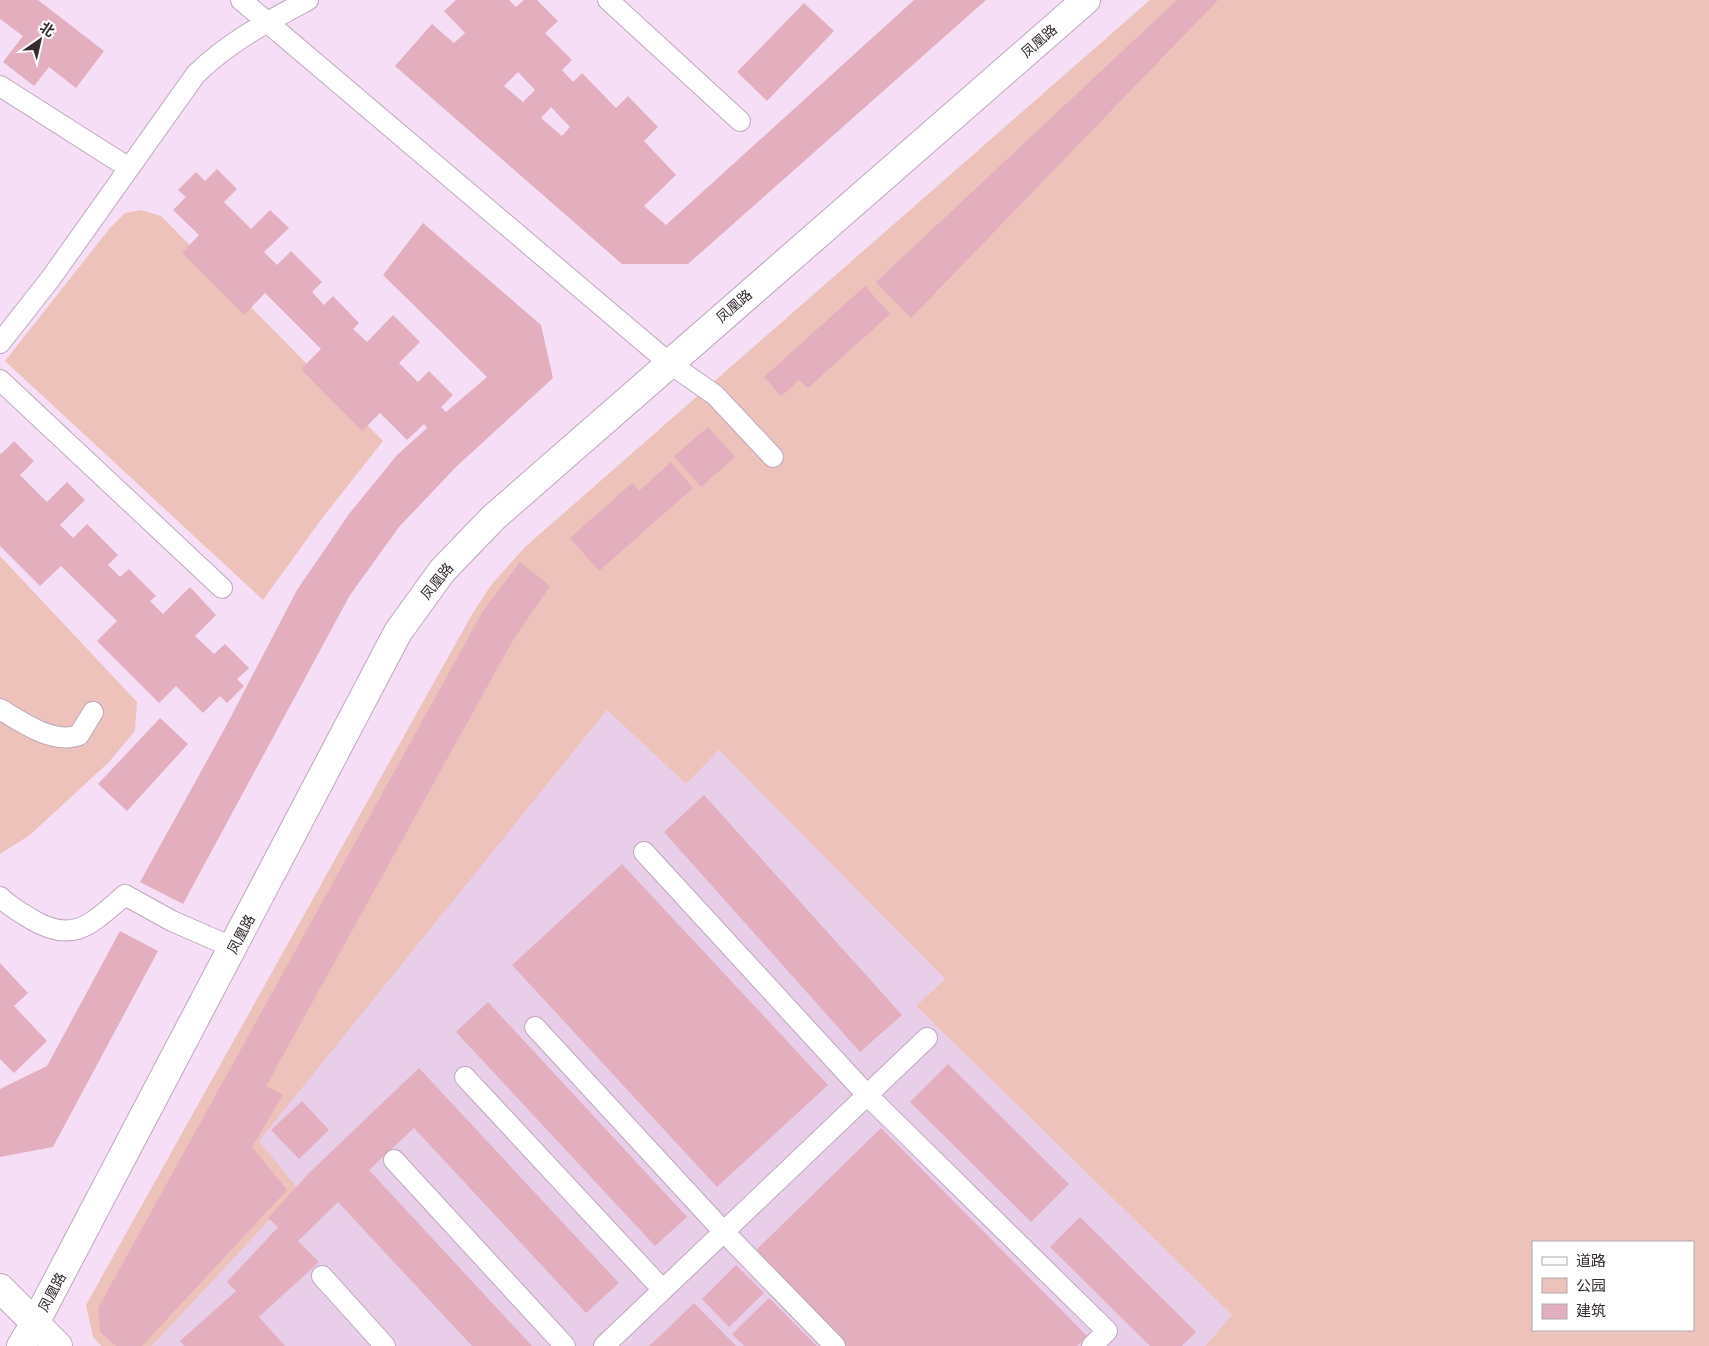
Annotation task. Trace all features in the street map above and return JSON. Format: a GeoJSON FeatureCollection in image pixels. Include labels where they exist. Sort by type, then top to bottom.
{"type":"FeatureCollection","features":[{"type":"Feature","properties":{"kind":"street","name":"凤凰路"},"geometry":{"type":"LineString","coordinates":[[21,1346],[234,948],[398,632],[442,571],[493,518],[1086,0]]}},
{"type":"Feature","properties":{"kind":"street"},"geometry":{"type":"LineString","coordinates":[[0,1288],[58,1346]]}},
{"type":"Feature","properties":{"kind":"lane"},"geometry":{"type":"LineString","coordinates":[[241,0],[669,363],[715,395],[773,457]]}},
{"type":"Feature","properties":{"kind":"lane"},"geometry":{"type":"LineString","coordinates":[[0,342],[51,278],[196,74],[218,52],[308,0]]}},
{"type":"Feature","properties":{"kind":"lane"},"geometry":{"type":"LineString","coordinates":[[608,0],[740,121]]}},
{"type":"Feature","properties":{"kind":"lane"},"geometry":{"type":"LineString","coordinates":[[0,86],[129,168]]}},
{"type":"Feature","properties":{"kind":"lane"},"geometry":{"type":"LineString","coordinates":[[0,380],[222,588]]}},
{"type":"Feature","properties":{"kind":"lane"},"geometry":{"type":"LineString","coordinates":[[0,709],[42,731],[63,738],[79,735],[93,712]]}},
{"type":"Feature","properties":{"kind":"lane"},"geometry":{"type":"LineString","coordinates":[[644,852],[867,1095],[1107,1331],[1092,1346]]}},
{"type":"Feature","properties":{"kind":"lane"},"geometry":{"type":"LineString","coordinates":[[0,897],[7,904],[40,924],[65,932],[91,924],[125,895],[172,920],[234,948]]}},
{"type":"Feature","properties":{"kind":"lane"},"geometry":{"type":"LineString","coordinates":[[534,1027],[724,1232],[836,1346]]}},
{"type":"Feature","properties":{"kind":"lane"},"geometry":{"type":"LineString","coordinates":[[604,1346],[927,1038]]}},
{"type":"Feature","properties":{"kind":"lane"},"geometry":{"type":"LineString","coordinates":[[466,1077],[663,1290]]}},
{"type":"Feature","properties":{"kind":"lane"},"geometry":{"type":"LineString","coordinates":[[394,1160],[565,1346]]}},
{"type":"Feature","properties":{"kind":"lane"},"geometry":{"type":"LineString","coordinates":[[322,1276],[385,1346]]}},
{"type":"Feature","properties":{"kind":"shaded area"},"geometry":{"type":"Polygon","coordinates":[[[607,710],[686,784],[719,749],[945,979],[916,1006],[1232,1315],[1205,1346],[152,1346],[297,1189],[258,1141],[607,710]]]}},
{"type":"Feature","properties":{"kind":"green space"},"geometry":{"type":"Polygon","coordinates":[[[1150,0],[1709,0],[1709,1346],[1205,1346],[1232,1315],[916,1006],[945,979],[719,750],[686,784],[607,710],[259,1141],[298,1189],[152,1346],[101,1346],[93,1337],[86,1305],[471,616],[491,585],[525,547],[1150,0]]]}},
{"type":"Feature","properties":{"kind":"green space"},"geometry":{"type":"Polygon","coordinates":[[[141,210],[161,216],[383,441],[323,517],[263,600],[5,361],[110,228],[125,213],[141,210]]]}},
{"type":"Feature","properties":{"kind":"green space"},"geometry":{"type":"Polygon","coordinates":[[[0,556],[137,702],[135,731],[109,762],[30,835],[0,854],[0,556]]]}},
{"type":"Feature","properties":{"kind":"building"},"geometry":{"type":"Polygon","coordinates":[[[0,0],[38,0],[104,51],[76,88],[49,67],[34,86],[3,62],[23,36],[0,19],[0,0]]]}},
{"type":"Feature","properties":{"kind":"building"},"geometry":{"type":"Polygon","coordinates":[[[456,0],[509,0],[516,7],[524,0],[537,0],[558,21],[545,33],[572,60],[562,70],[573,82],[582,73],[616,108],[628,96],[658,127],[644,141],[676,175],[644,206],[666,225],[914,0],[986,0],[688,264],[622,264],[395,66],[432,24],[454,43],[465,33],[444,11],[456,0]],[[518,72],[504,86],[523,102],[535,90],[518,72]],[[551,107],[541,118],[562,136],[570,127],[551,107]]]}},
{"type":"Feature","properties":{"kind":"building"},"geometry":{"type":"Polygon","coordinates":[[[1177,0],[1218,0],[911,318],[876,282],[1177,0]]]}},
{"type":"Feature","properties":{"kind":"building"},"geometry":{"type":"Polygon","coordinates":[[[804,3],[834,31],[767,101],[737,72],[804,3]]]}},
{"type":"Feature","properties":{"kind":"building"},"geometry":{"type":"Polygon","coordinates":[[[217,169],[237,189],[224,202],[251,229],[270,210],[289,228],[264,252],[277,265],[291,251],[322,282],[312,292],[324,305],[333,296],[359,323],[353,329],[367,342],[393,315],[420,342],[399,363],[418,382],[429,371],[453,395],[441,407],[446,412],[487,377],[383,275],[423,223],[541,325],[553,378],[457,466],[399,527],[350,595],[183,904],[140,882],[225,728],[297,590],[349,514],[397,455],[427,428],[424,424],[407,440],[380,413],[362,431],[301,369],[321,349],[265,293],[244,315],[182,253],[199,235],[173,210],[186,197],[178,190],[196,172],[205,181],[217,169]]]}},
{"type":"Feature","properties":{"kind":"building"},"geometry":{"type":"Polygon","coordinates":[[[865,286],[890,314],[808,388],[799,380],[781,396],[764,377],[865,286]]]}},
{"type":"Feature","properties":{"kind":"building"},"geometry":{"type":"Polygon","coordinates":[[[708,427],[735,457],[701,487],[674,456],[708,427]]]}},
{"type":"Feature","properties":{"kind":"building"},"geometry":{"type":"Polygon","coordinates":[[[14,441],[34,461],[20,475],[47,502],[67,482],[85,500],[60,525],[73,538],[87,524],[118,555],[108,565],[120,577],[129,569],[156,596],[150,601],[163,614],[190,587],[216,615],[195,636],[214,654],[225,644],[249,668],[237,679],[244,686],[227,703],[220,696],[203,713],[176,686],[159,703],[97,641],[117,621],[61,566],[40,586],[0,546],[0,453],[14,441]]]}},
{"type":"Feature","properties":{"kind":"building"},"geometry":{"type":"Polygon","coordinates":[[[671,462],[693,488],[599,571],[570,538],[632,483],[639,491],[671,462]]]}},
{"type":"Feature","properties":{"kind":"building"},"geometry":{"type":"Polygon","coordinates":[[[520,562],[550,586],[513,640],[266,1086],[283,1095],[252,1147],[287,1190],[142,1346],[116,1346],[100,1332],[98,1308],[483,611],[520,562]]]}},
{"type":"Feature","properties":{"kind":"building"},"geometry":{"type":"Polygon","coordinates":[[[160,718],[188,744],[127,811],[98,784],[160,718]]]}},
{"type":"Feature","properties":{"kind":"building"},"geometry":{"type":"Polygon","coordinates":[[[704,795],[902,1015],[860,1052],[664,832],[704,795]]]}},
{"type":"Feature","properties":{"kind":"building"},"geometry":{"type":"Polygon","coordinates":[[[622,864],[828,1085],[717,1187],[512,965],[622,864]]]}},
{"type":"Feature","properties":{"kind":"building"},"geometry":{"type":"Polygon","coordinates":[[[120,931],[158,951],[53,1147],[0,1157],[0,1089],[47,1066],[120,931]]]}},
{"type":"Feature","properties":{"kind":"building"},"geometry":{"type":"Polygon","coordinates":[[[0,963],[28,993],[14,1006],[47,1041],[14,1073],[0,1059],[0,963]]]}},
{"type":"Feature","properties":{"kind":"building"},"geometry":{"type":"Polygon","coordinates":[[[488,1002],[687,1217],[655,1246],[456,1032],[488,1002]]]}},
{"type":"Feature","properties":{"kind":"building"},"geometry":{"type":"Polygon","coordinates":[[[948,1064],[1069,1184],[1031,1222],[910,1102],[948,1064]]]}},
{"type":"Feature","properties":{"kind":"building"},"geometry":{"type":"Polygon","coordinates":[[[419,1068],[619,1283],[586,1313],[414,1128],[369,1170],[532,1346],[472,1346],[338,1202],[298,1241],[319,1262],[259,1317],[285,1346],[184,1346],[180,1341],[236,1291],[227,1282],[278,1227],[268,1218],[310,1172],[419,1068]]]}},
{"type":"Feature","properties":{"kind":"building"},"geometry":{"type":"Polygon","coordinates":[[[302,1101],[329,1130],[299,1159],[271,1130],[302,1101]]]}},
{"type":"Feature","properties":{"kind":"building"},"geometry":{"type":"Polygon","coordinates":[[[881,1128],[1087,1336],[1077,1346],[843,1346],[752,1254],[881,1128]]]}},
{"type":"Feature","properties":{"kind":"building"},"geometry":{"type":"Polygon","coordinates":[[[1080,1217],[1196,1332],[1182,1346],[1150,1346],[1050,1247],[1080,1217]]]}},
{"type":"Feature","properties":{"kind":"building"},"geometry":{"type":"Polygon","coordinates":[[[736,1265],[764,1293],[729,1327],[702,1299],[736,1265]]]}},
{"type":"Feature","properties":{"kind":"building"},"geometry":{"type":"Polygon","coordinates":[[[769,1298],[817,1346],[744,1346],[732,1334],[769,1298]]]}},
{"type":"Feature","properties":{"kind":"building"},"geometry":{"type":"Polygon","coordinates":[[[694,1303],[736,1346],[649,1346],[662,1334],[694,1303]]]}}]}
